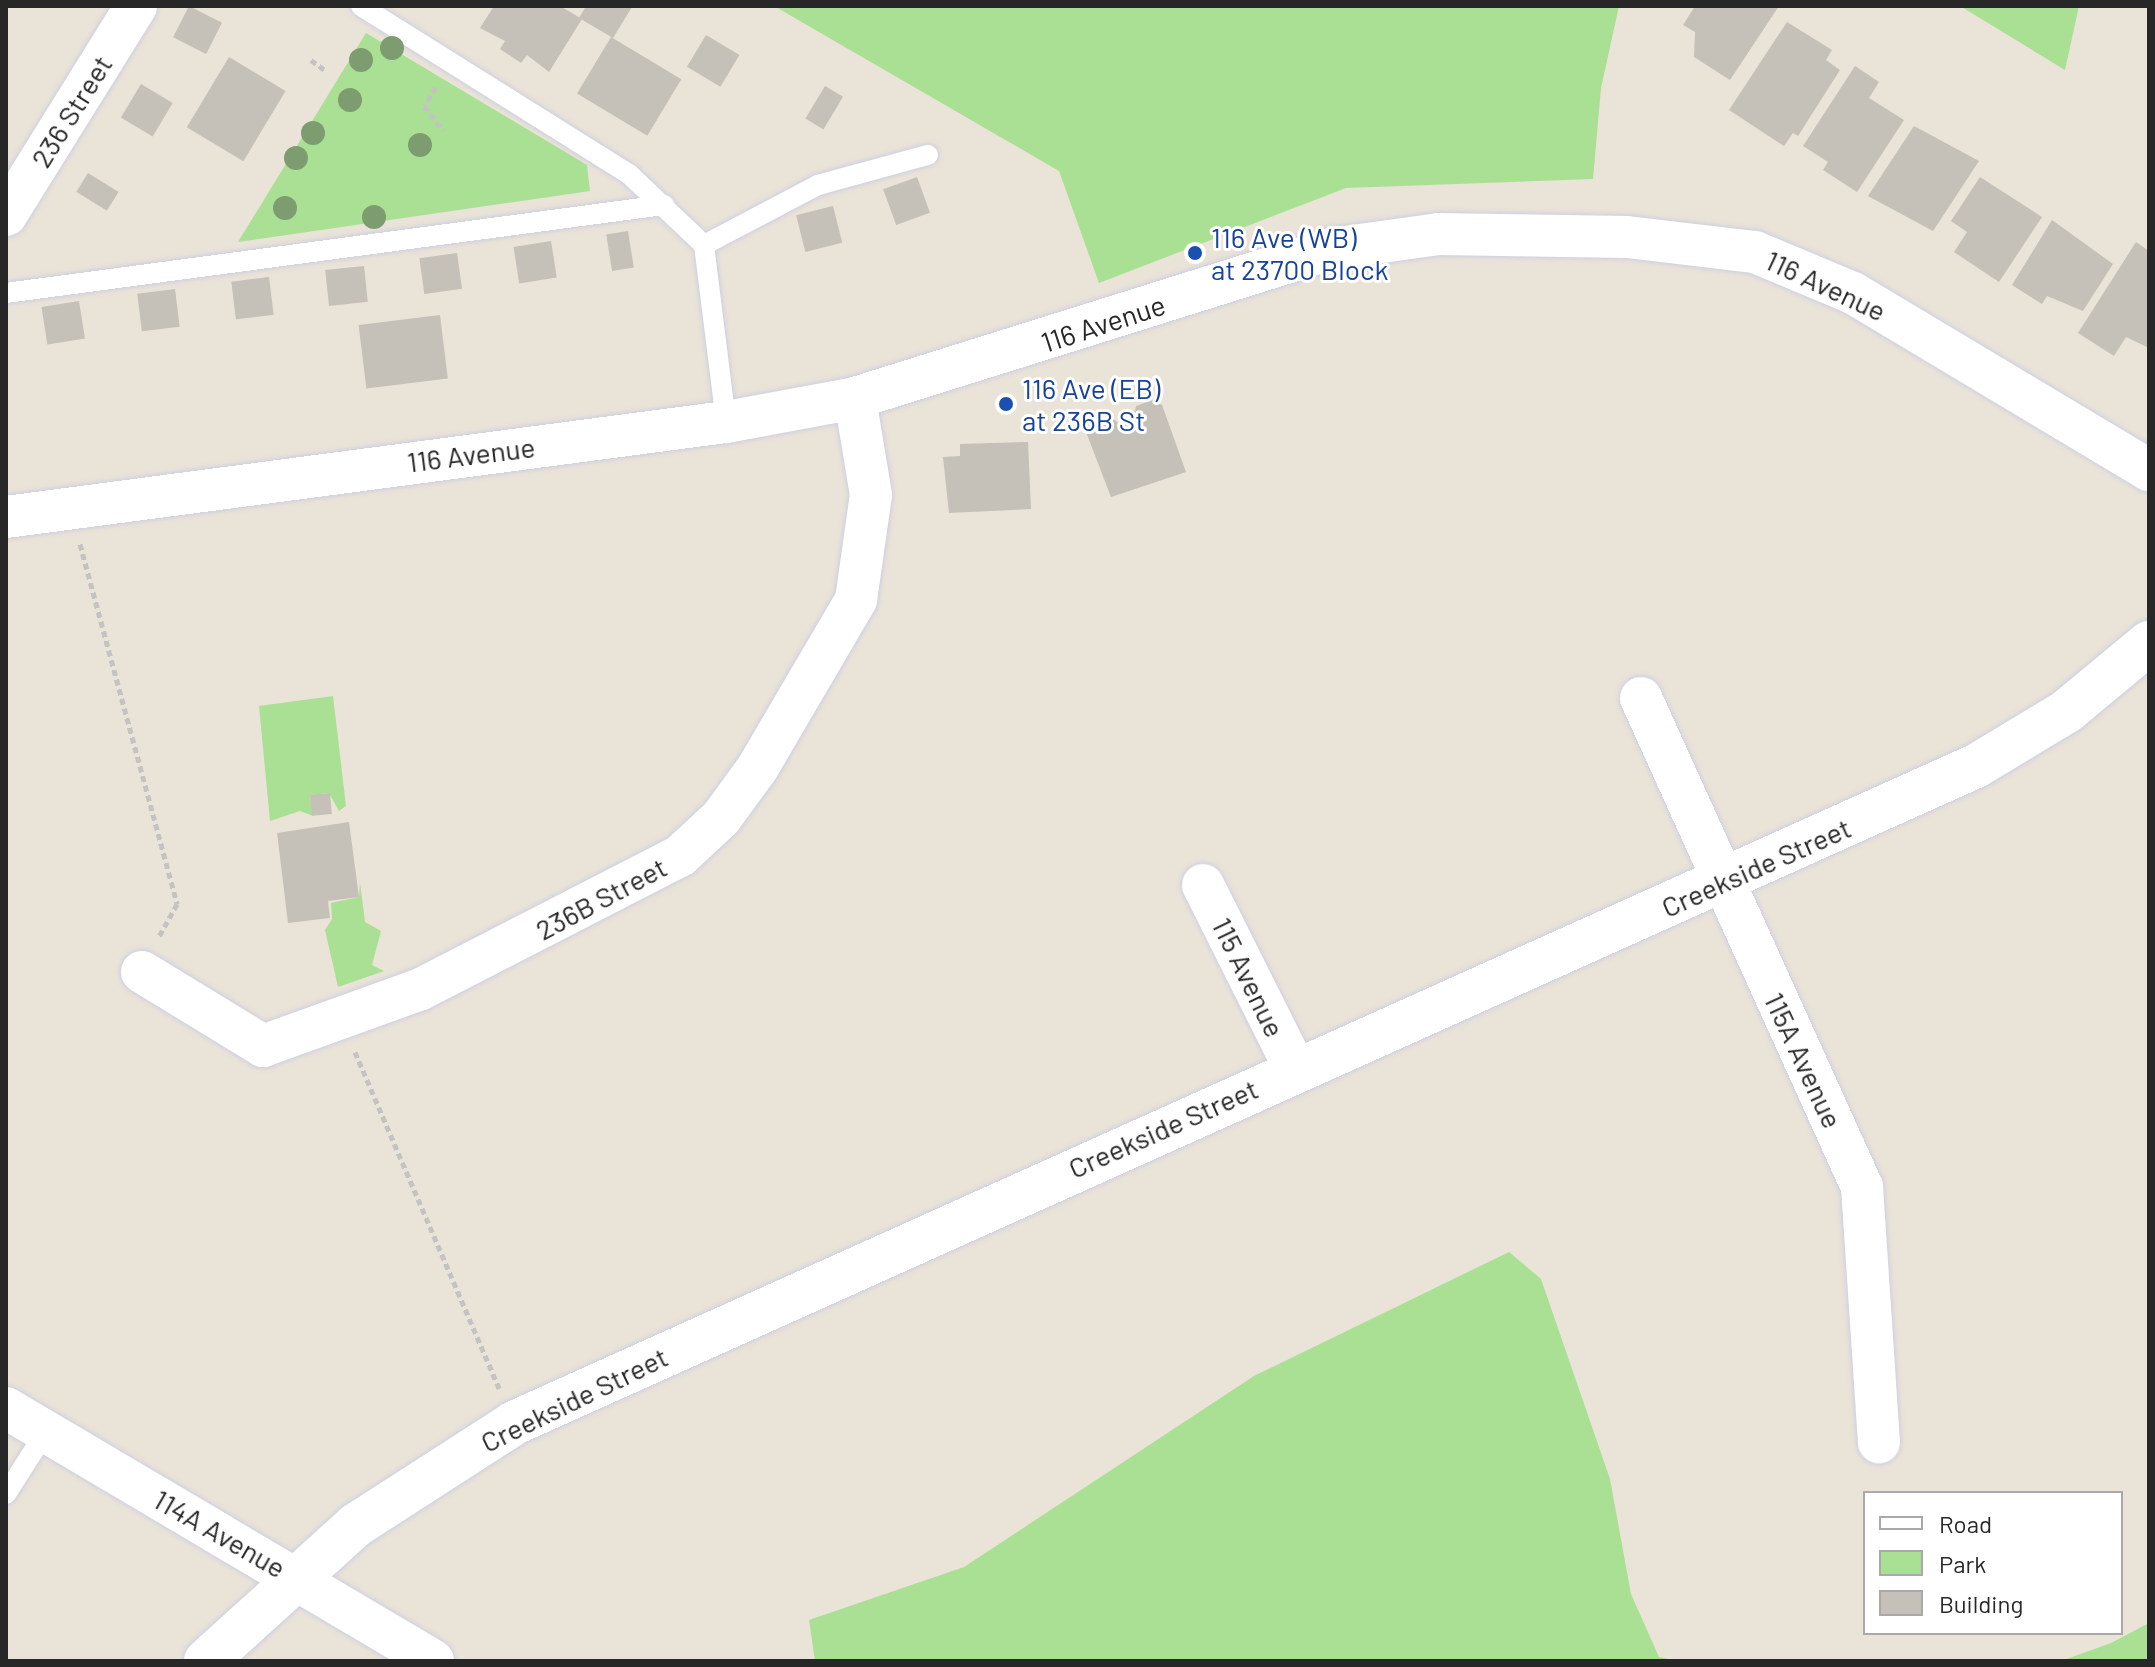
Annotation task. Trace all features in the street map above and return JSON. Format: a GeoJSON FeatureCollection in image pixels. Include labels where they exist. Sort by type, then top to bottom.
{"type":"FeatureCollection","features":[{"type":"Feature","properties":{"kind":"street","name":"236 Street"},"geometry":{"type":"LineString","coordinates":[[6,215],[136,6]]}},
{"type":"Feature","properties":{"kind":"street","name":"116 Avenue"},"geometry":{"type":"LineString","coordinates":[[6,517],[70,505],[726,422],[855,398],[1366,241],[1439,234],[1627,237],[1755,252],[1813,274],[1928,335],[2149,470]]}},
{"type":"Feature","properties":{"kind":"street","name":"236B Street"},"geometry":{"type":"LineString","coordinates":[[142,972],[263,1046],[421,989],[657,872],[721,818],[758,767],[856,600],[871,495],[855,398]]}},
{"type":"Feature","properties":{"kind":"street","name":"Creekside Street"},"geometry":{"type":"LineString","coordinates":[[206,1661],[295,1577],[394,1498],[514,1423],[1295,1069],[1723,882],[1976,766],[2067,711],[2149,643]]}},
{"type":"Feature","properties":{"kind":"street","name":"115A Avenue"},"geometry":{"type":"LineString","coordinates":[[1641,698],[1862,1187],[1879,1442]]}},
{"type":"Feature","properties":{"kind":"street","name":"115 Avenue"},"geometry":{"type":"LineString","coordinates":[[1203,885],[1295,1069]]}},
{"type":"Feature","properties":{"kind":"street","name":"114A Avenue"},"geometry":{"type":"LineString","coordinates":[[6,1408],[433,1661]]}},
{"type":"Feature","properties":{"kind":"lane"},"geometry":{"type":"LineString","coordinates":[[361,6],[629,174],[704,245],[726,422]]}},
{"type":"Feature","properties":{"kind":"lane"},"geometry":{"type":"LineString","coordinates":[[704,245],[818,185],[928,155]]}},
{"type":"Feature","properties":{"kind":"lane"},"geometry":{"type":"LineString","coordinates":[[6,293],[664,205]]}},
{"type":"Feature","properties":{"kind":"lane"},"geometry":{"type":"LineString","coordinates":[[6,1494],[45,1433]]}},
{"type":"Feature","properties":{"kind":"path"},"geometry":{"type":"LineString","coordinates":[[311,60],[325,70]]}},
{"type":"Feature","properties":{"kind":"path"},"geometry":{"type":"LineString","coordinates":[[443,130],[424,106],[451,62]]}},
{"type":"Feature","properties":{"kind":"path"},"geometry":{"type":"LineString","coordinates":[[70,505],[177,904],[142,972]]}},
{"type":"Feature","properties":{"kind":"path"},"geometry":{"type":"LineString","coordinates":[[341,1018],[514,1423]]}},
{"type":"Feature","properties":{"kind":"green space"},"geometry":{"type":"Polygon","coordinates":[[[774,6],[1619,6],[1601,88],[1593,179],[1346,188],[1099,283],[1059,171],[774,6]]]}},
{"type":"Feature","properties":{"kind":"green space"},"geometry":{"type":"Polygon","coordinates":[[[1960,6],[2079,6],[2065,70],[1960,6]]]}},
{"type":"Feature","properties":{"kind":"green space"},"geometry":{"type":"Polygon","coordinates":[[[366,33],[587,165],[590,191],[238,242],[366,33]]]}},
{"type":"Feature","properties":{"kind":"green space"},"geometry":{"type":"Polygon","coordinates":[[[333,696],[346,806],[339,811],[329,793],[310,795],[313,816],[300,811],[270,821],[259,706],[333,696]]]}},
{"type":"Feature","properties":{"kind":"green space"},"geometry":{"type":"Polygon","coordinates":[[[360,883],[365,922],[381,931],[372,965],[384,971],[338,987],[325,930],[332,919],[331,903],[359,897],[360,883]]]}},
{"type":"Feature","properties":{"kind":"green space"},"geometry":{"type":"Polygon","coordinates":[[[1509,1252],[1541,1279],[1610,1479],[1631,1594],[1659,1657],[1678,1661],[815,1661],[809,1620],[964,1567],[1254,1376],[1509,1252]]]}},
{"type":"Feature","properties":{"kind":"green space"},"geometry":{"type":"Polygon","coordinates":[[[2149,1623],[2149,1661],[2061,1661],[2111,1643],[2149,1623]]]}},
{"type":"Feature","properties":{"kind":"building"},"geometry":{"type":"Polygon","coordinates":[[[189,6],[222,23],[206,54],[173,37],[189,6]]]}},
{"type":"Feature","properties":{"kind":"building"},"geometry":{"type":"Polygon","coordinates":[[[494,6],[560,6],[582,19],[549,72],[527,55],[521,63],[500,49],[505,41],[480,28],[494,6]]]}},
{"type":"Feature","properties":{"kind":"building"},"geometry":{"type":"Polygon","coordinates":[[[586,6],[632,7],[613,38],[579,18],[586,6]]]}},
{"type":"Feature","properties":{"kind":"building"},"geometry":{"type":"Polygon","coordinates":[[[1695,6],[1779,6],[1730,80],[1694,57],[1695,32],[1683,25],[1695,6]]]}},
{"type":"Feature","properties":{"kind":"building"},"geometry":{"type":"Polygon","coordinates":[[[1787,22],[1832,50],[1826,60],[1840,70],[1798,136],[1793,133],[1784,146],[1729,110],[1787,22]]]}},
{"type":"Feature","properties":{"kind":"building"},"geometry":{"type":"Polygon","coordinates":[[[706,35],[739,55],[720,87],[687,67],[706,35]]]}},
{"type":"Feature","properties":{"kind":"building"},"geometry":{"type":"Polygon","coordinates":[[[611,37],[681,79],[647,136],[577,94],[611,37]]]}},
{"type":"Feature","properties":{"kind":"building"},"geometry":{"type":"Polygon","coordinates":[[[229,57],[286,91],[243,161],[187,127],[229,57]]]}},
{"type":"Feature","properties":{"kind":"building"},"geometry":{"type":"Polygon","coordinates":[[[1855,66],[1879,82],[1869,98],[1904,120],[1857,192],[1823,170],[1828,162],[1803,146],[1855,66]]]}},
{"type":"Feature","properties":{"kind":"building"},"geometry":{"type":"Polygon","coordinates":[[[141,84],[173,103],[153,136],[121,117],[141,84]]]}},
{"type":"Feature","properties":{"kind":"building"},"geometry":{"type":"Polygon","coordinates":[[[825,86],[843,97],[823,129],[805,119],[825,86]]]}},
{"type":"Feature","properties":{"kind":"building"},"geometry":{"type":"Polygon","coordinates":[[[1914,126],[1979,161],[1933,231],[1868,196],[1914,126]]]}},
{"type":"Feature","properties":{"kind":"building"},"geometry":{"type":"Polygon","coordinates":[[[88,173],[119,192],[107,211],[76,192],[88,173]]]}},
{"type":"Feature","properties":{"kind":"building"},"geometry":{"type":"Polygon","coordinates":[[[917,177],[930,213],[896,225],[883,189],[917,177]]]}},
{"type":"Feature","properties":{"kind":"building"},"geometry":{"type":"Polygon","coordinates":[[[1980,177],[2042,217],[1999,282],[1954,252],[1967,232],[1951,221],[1980,177]]]}},
{"type":"Feature","properties":{"kind":"building"},"geometry":{"type":"Polygon","coordinates":[[[833,206],[842,243],[805,252],[796,215],[833,206]]]}},
{"type":"Feature","properties":{"kind":"building"},"geometry":{"type":"Polygon","coordinates":[[[2052,220],[2113,264],[2083,311],[2047,296],[2042,304],[2012,285],[2052,220]]]}},
{"type":"Feature","properties":{"kind":"building"},"geometry":{"type":"Polygon","coordinates":[[[628,231],[634,268],[612,271],[606,234],[628,231]]]}},
{"type":"Feature","properties":{"kind":"building"},"geometry":{"type":"Polygon","coordinates":[[[551,241],[557,278],[519,283],[513,247],[551,241]]]}},
{"type":"Feature","properties":{"kind":"building"},"geometry":{"type":"Polygon","coordinates":[[[2136,242],[2149,251],[2149,348],[2126,337],[2114,356],[2078,333],[2136,242]]]}},
{"type":"Feature","properties":{"kind":"building"},"geometry":{"type":"Polygon","coordinates":[[[457,253],[462,289],[424,294],[419,258],[457,253]]]}},
{"type":"Feature","properties":{"kind":"building"},"geometry":{"type":"Polygon","coordinates":[[[364,266],[368,302],[329,306],[325,270],[364,266]]]}},
{"type":"Feature","properties":{"kind":"building"},"geometry":{"type":"Polygon","coordinates":[[[269,277],[274,315],[236,319],[231,282],[269,277]]]}},
{"type":"Feature","properties":{"kind":"building"},"geometry":{"type":"Polygon","coordinates":[[[175,289],[180,327],[142,331],[137,294],[175,289]]]}},
{"type":"Feature","properties":{"kind":"building"},"geometry":{"type":"Polygon","coordinates":[[[79,301],[85,339],[47,344],[41,307],[79,301]]]}},
{"type":"Feature","properties":{"kind":"building"},"geometry":{"type":"Polygon","coordinates":[[[440,315],[448,379],[366,389],[359,325],[440,315]]]}},
{"type":"Feature","properties":{"kind":"building"},"geometry":{"type":"Polygon","coordinates":[[[1153,400],[1162,405],[1186,472],[1111,497],[1086,432],[1091,421],[1109,415],[1119,424],[1133,420],[1136,406],[1153,400]]]}},
{"type":"Feature","properties":{"kind":"building"},"geometry":{"type":"Polygon","coordinates":[[[1028,442],[1031,509],[949,513],[943,457],[960,456],[960,444],[1028,442]]]}},
{"type":"Feature","properties":{"kind":"building"},"geometry":{"type":"Polygon","coordinates":[[[330,793],[332,814],[312,816],[310,795],[330,793]]]}},
{"type":"Feature","properties":{"kind":"building"},"geometry":{"type":"Polygon","coordinates":[[[349,822],[359,897],[328,901],[330,918],[288,923],[277,833],[349,822]]]}},
{"type":"Feature","properties":{"kind":"place","name":"116 Ave (WB) at 23700 Block"},"geometry":{"type":"Point","coordinates":[1195,253]}},
{"type":"Feature","properties":{"kind":"place","name":"116 Ave (EB) at 236B St"},"geometry":{"type":"Point","coordinates":[1006,404]}}]}
